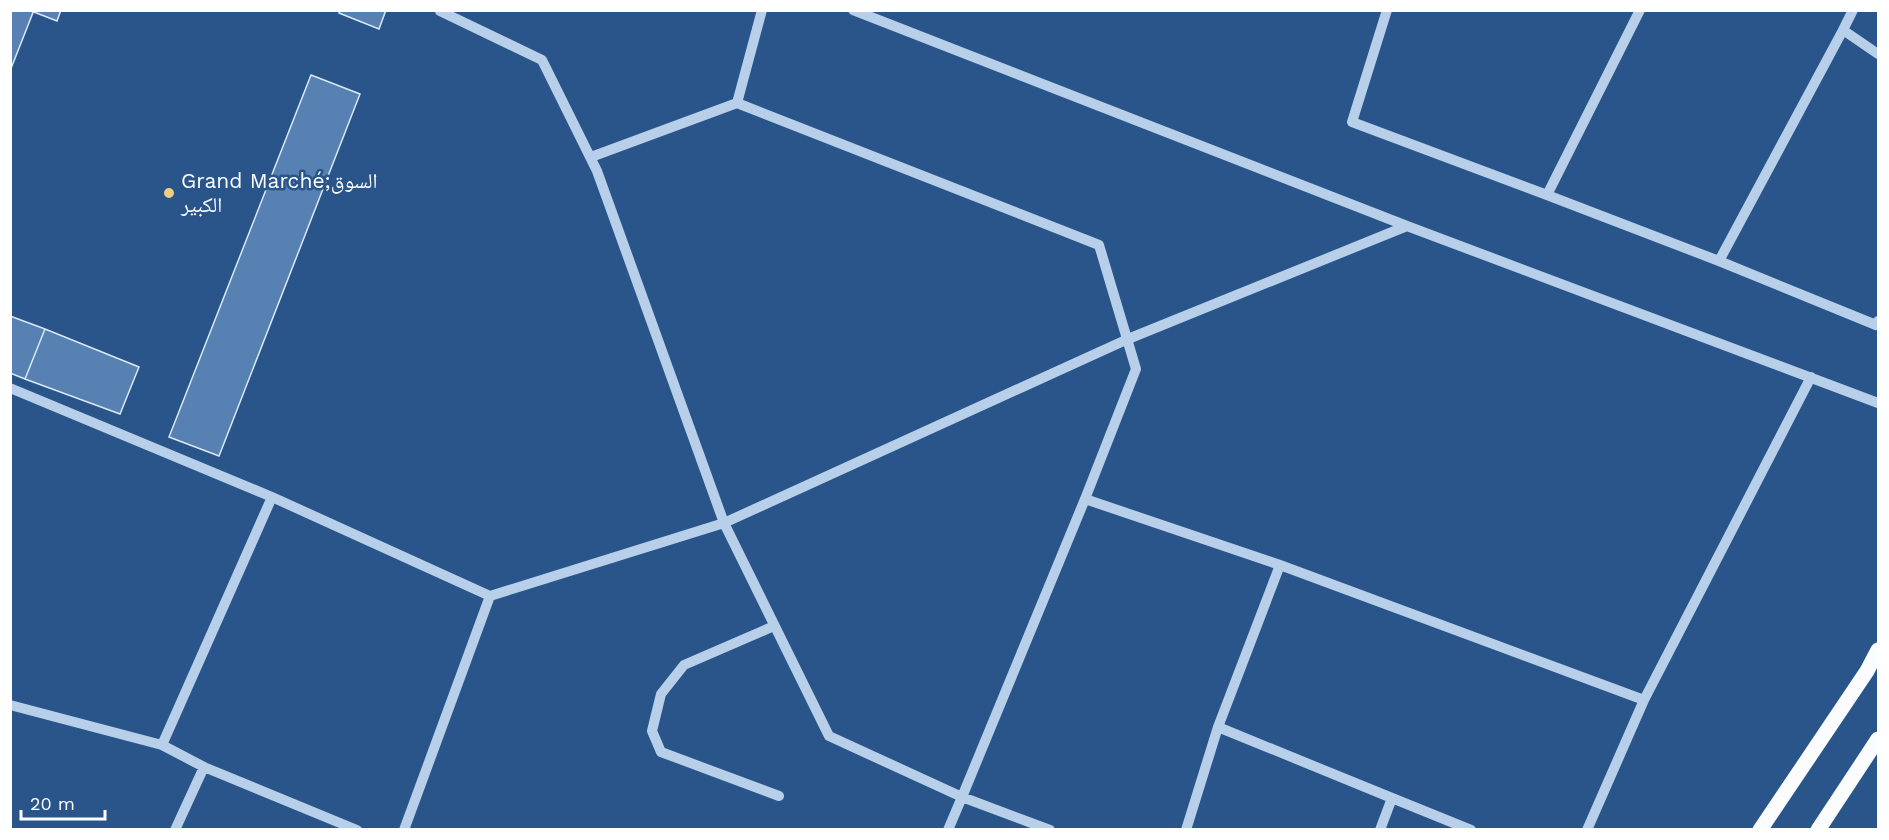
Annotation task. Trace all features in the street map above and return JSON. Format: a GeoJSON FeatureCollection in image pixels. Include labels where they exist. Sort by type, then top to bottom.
{"type":"FeatureCollection","features":[{"type":"Feature","properties":{"kind":"main road"},"geometry":{"type":"LineString","coordinates":[[1761,830],[1873,674],[1878,650]]}},
{"type":"Feature","properties":{"kind":"main road"},"geometry":{"type":"LineString","coordinates":[[1818,830],[1878,739]]}},
{"type":"Feature","properties":{"kind":"street"},"geometry":{"type":"LineString","coordinates":[[737,103],[762,10]]}},
{"type":"Feature","properties":{"kind":"street"},"geometry":{"type":"LineString","coordinates":[[853,10],[1407,226],[1878,404]]}},
{"type":"Feature","properties":{"kind":"street"},"geometry":{"type":"LineString","coordinates":[[1387,10],[1352,122],[1719,261],[1876,325],[1878,321]]}},
{"type":"Feature","properties":{"kind":"street"},"geometry":{"type":"LineString","coordinates":[[1547,195],[1640,10]]}},
{"type":"Feature","properties":{"kind":"street"},"geometry":{"type":"LineString","coordinates":[[1719,261],[1853,10]]}},
{"type":"Feature","properties":{"kind":"street"},"geometry":{"type":"LineString","coordinates":[[440,11],[542,60],[591,157],[724,523],[829,736],[962,797],[1050,830]]}},
{"type":"Feature","properties":{"kind":"street"},"geometry":{"type":"LineString","coordinates":[[1843,30],[1878,54]]}},
{"type":"Feature","properties":{"kind":"street"},"geometry":{"type":"LineString","coordinates":[[591,157],[737,103],[1099,245],[1136,369],[1085,499],[948,830]]}},
{"type":"Feature","properties":{"kind":"street"},"geometry":{"type":"LineString","coordinates":[[10,388],[272,497],[490,596],[724,523],[1128,339],[1407,226]]}},
{"type":"Feature","properties":{"kind":"street"},"geometry":{"type":"LineString","coordinates":[[1587,830],[1644,700],[1811,377]]}},
{"type":"Feature","properties":{"kind":"street"},"geometry":{"type":"LineString","coordinates":[[162,745],[272,497]]}},
{"type":"Feature","properties":{"kind":"street"},"geometry":{"type":"LineString","coordinates":[[1085,499],[1280,565],[1644,700]]}},
{"type":"Feature","properties":{"kind":"street"},"geometry":{"type":"LineString","coordinates":[[1186,830],[1218,727],[1280,565]]}},
{"type":"Feature","properties":{"kind":"street"},"geometry":{"type":"LineString","coordinates":[[404,830],[490,596]]}},
{"type":"Feature","properties":{"kind":"street"},"geometry":{"type":"LineString","coordinates":[[774,626],[684,665],[661,694],[652,731],[661,752],[779,796]]}},
{"type":"Feature","properties":{"kind":"street"},"geometry":{"type":"LineString","coordinates":[[10,705],[162,745],[204,767],[357,830]]}},
{"type":"Feature","properties":{"kind":"street"},"geometry":{"type":"LineString","coordinates":[[1218,727],[1471,830]]}},
{"type":"Feature","properties":{"kind":"street"},"geometry":{"type":"LineString","coordinates":[[175,830],[204,767]]}},
{"type":"Feature","properties":{"kind":"street"},"geometry":{"type":"LineString","coordinates":[[1380,830],[1392,798]]}},
{"type":"Feature","properties":{"kind":"building"},"geometry":{"type":"Polygon","coordinates":[[[10,10],[34,10],[10,71],[10,10]]]}},
{"type":"Feature","properties":{"kind":"building"},"geometry":{"type":"Polygon","coordinates":[[[35,10],[61,10],[57,21],[34,12],[35,10]]]}},
{"type":"Feature","properties":{"kind":"building"},"geometry":{"type":"Polygon","coordinates":[[[340,10],[386,10],[379,29],[339,13],[340,10]]]}},
{"type":"Feature","properties":{"kind":"building"},"geometry":{"type":"Polygon","coordinates":[[[311,75],[360,94],[219,456],[169,437],[311,75]]]}},
{"type":"Feature","properties":{"kind":"building"},"geometry":{"type":"Polygon","coordinates":[[[10,316],[45,329],[25,379],[10,373],[10,316]]]}},
{"type":"Feature","properties":{"kind":"building"},"geometry":{"type":"Polygon","coordinates":[[[45,329],[139,367],[120,414],[25,379],[45,329]]]}},
{"type":"Feature","properties":{"kind":"place","name":"Grand Marché;السوق الكبير"},"geometry":{"type":"Point","coordinates":[169,193]}}]}
